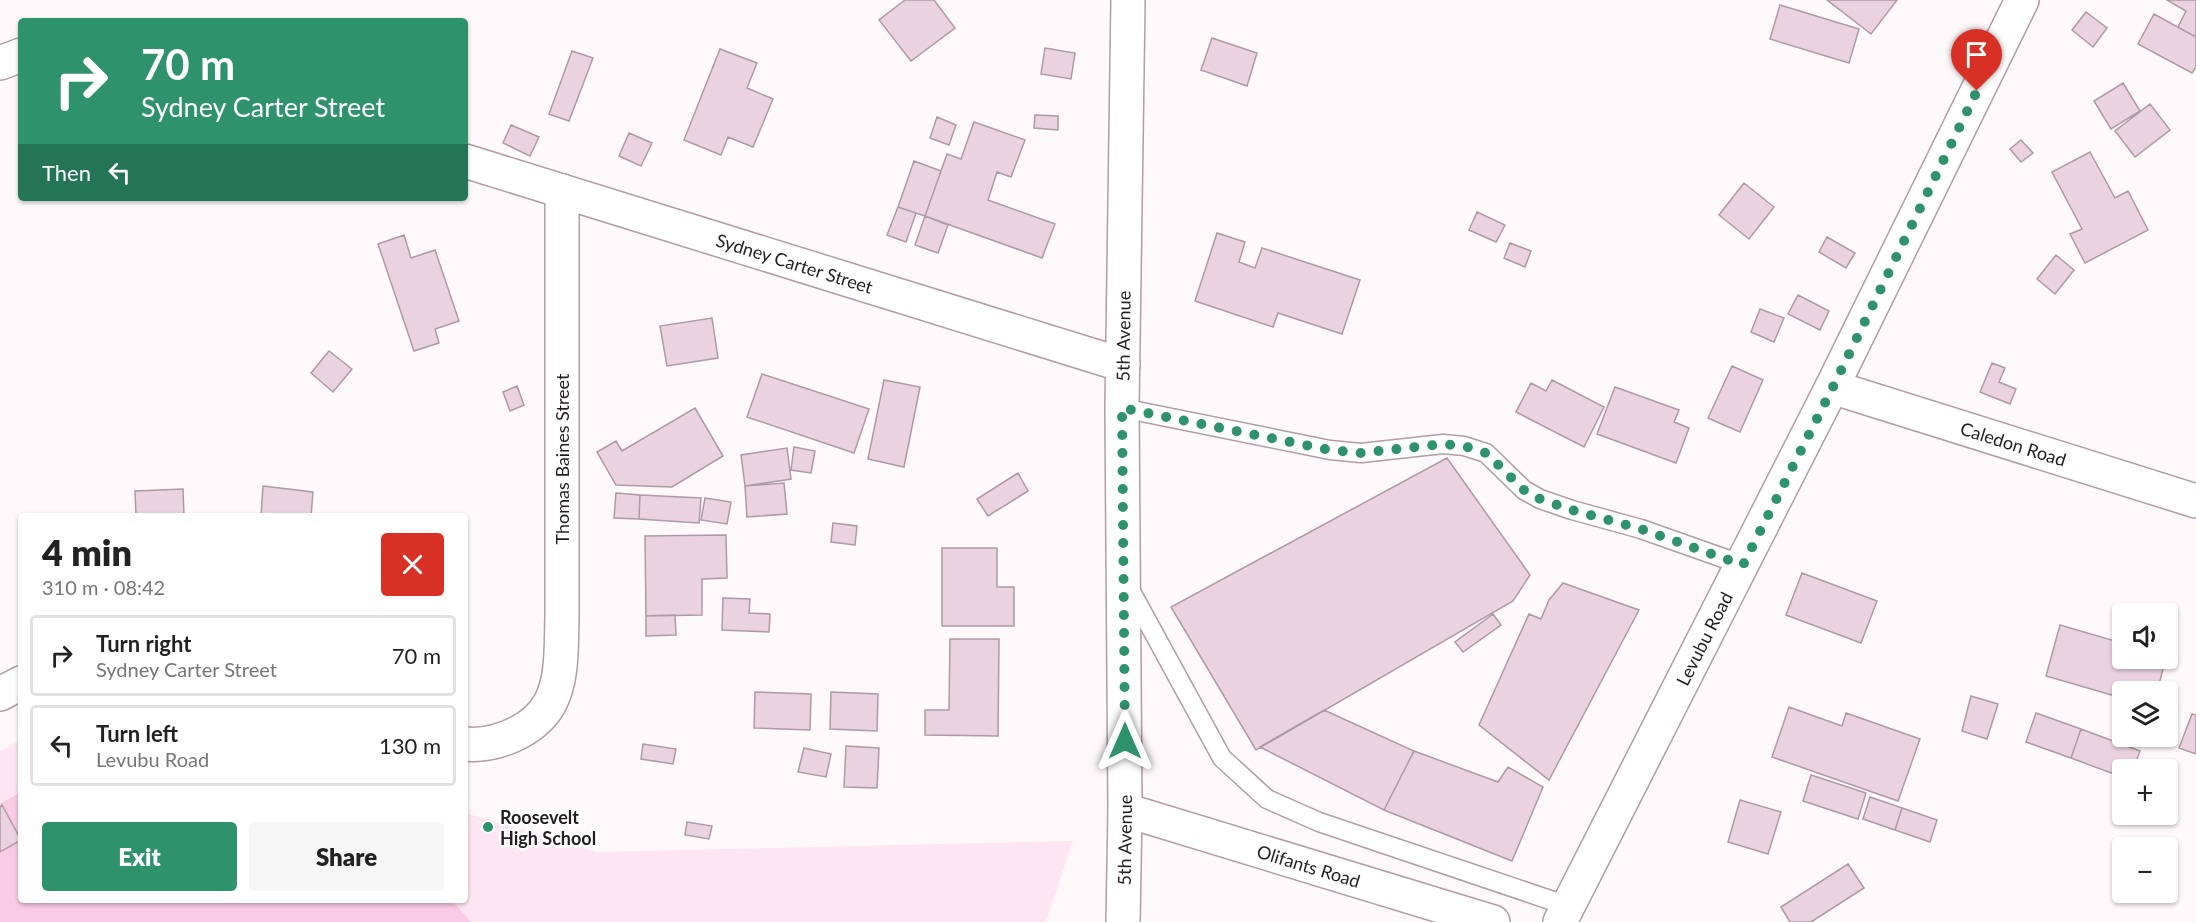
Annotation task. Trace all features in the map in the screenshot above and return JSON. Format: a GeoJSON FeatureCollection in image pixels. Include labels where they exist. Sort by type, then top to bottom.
{"type":"FeatureCollection","features":[{"type":"Feature","properties":{"kind":"street","name":"5th Avenue"},"geometry":{"type":"LineString","coordinates":[[1123,922],[1125,810],[1122,408],[1128,0]]}},
{"type":"Feature","properties":{"kind":"street","name":"Levubu Road"},"geometry":{"type":"LineString","coordinates":[[1564,914],[1833,387],[2022,0]]}},
{"type":"Feature","properties":{"kind":"street"},"geometry":{"type":"LineString","coordinates":[[0,63],[18,56]]}},
{"type":"Feature","properties":{"kind":"street","name":"Sydney Carter Street"},"geometry":{"type":"LineString","coordinates":[[468,162],[1123,365]]}},
{"type":"Feature","properties":{"kind":"street","name":"Thomas Baines Street"},"geometry":{"type":"LineString","coordinates":[[468,744],[497,741],[519,732],[534,721],[550,703],[556,683],[560,657],[562,191]]}},
{"type":"Feature","properties":{"kind":"street","name":"Caledon Road"},"geometry":{"type":"LineString","coordinates":[[1833,387],[1975,434],[2196,501]]}},
{"type":"Feature","properties":{"kind":"street"},"geometry":{"type":"LineString","coordinates":[[0,694],[18,684]]}},
{"type":"Feature","properties":{"kind":"street","name":"Olifants Road"},"geometry":{"type":"LineString","coordinates":[[1125,810],[1493,922]]}},
{"type":"Feature","properties":{"kind":"lane"},"geometry":{"type":"LineString","coordinates":[[1122,408],[1330,450],[1361,453],[1443,444],[1464,446],[1486,453],[1524,490],[1540,499],[1641,529],[1743,565]]}},
{"type":"Feature","properties":{"kind":"lane"},"geometry":{"type":"LineString","coordinates":[[1124,578],[1222,758],[1267,799],[1319,822],[1564,914]]}},
{"type":"Feature","properties":{"kind":"shaded area","name":"Roosevelt High School"},"geometry":{"type":"Polygon","coordinates":[[[18,742],[18,903],[468,903],[468,814],[596,852],[1073,841],[1046,922],[0,922],[0,751],[18,742]]]}},
{"type":"Feature","properties":{"kind":"shaded area"},"geometry":{"type":"Polygon","coordinates":[[[18,794],[18,903],[454,903],[471,922],[0,922],[0,804],[18,794]]]}},
{"type":"Feature","properties":{"kind":"building"},"geometry":{"type":"Polygon","coordinates":[[[905,0],[934,0],[955,28],[911,61],[879,20],[905,0]]]}},
{"type":"Feature","properties":{"kind":"building"},"geometry":{"type":"Polygon","coordinates":[[[1827,0],[1897,0],[1871,34],[1827,0]]]}},
{"type":"Feature","properties":{"kind":"building"},"geometry":{"type":"Polygon","coordinates":[[[2167,0],[2196,0],[2196,37],[2178,27],[2186,11],[2167,0]]]}},
{"type":"Feature","properties":{"kind":"building"},"geometry":{"type":"Polygon","coordinates":[[[1780,5],[1859,29],[1849,63],[1770,39],[1780,5]]]}},
{"type":"Feature","properties":{"kind":"building"},"geometry":{"type":"Polygon","coordinates":[[[2086,12],[2107,28],[2093,47],[2072,30],[2086,12]]]}},
{"type":"Feature","properties":{"kind":"building"},"geometry":{"type":"Polygon","coordinates":[[[2154,14],[2196,37],[2196,67],[2192,73],[2138,44],[2154,14]]]}},
{"type":"Feature","properties":{"kind":"building"},"geometry":{"type":"Polygon","coordinates":[[[1212,38],[1257,53],[1247,86],[1201,70],[1212,38]]]}},
{"type":"Feature","properties":{"kind":"building"},"geometry":{"type":"Polygon","coordinates":[[[1045,48],[1075,53],[1071,79],[1041,74],[1045,48]]]}},
{"type":"Feature","properties":{"kind":"building"},"geometry":{"type":"Polygon","coordinates":[[[720,49],[757,63],[747,88],[773,99],[753,147],[728,137],[721,155],[684,140],[720,49]]]}},
{"type":"Feature","properties":{"kind":"building"},"geometry":{"type":"Polygon","coordinates":[[[572,51],[593,58],[569,121],[549,114],[572,51]]]}},
{"type":"Feature","properties":{"kind":"building"},"geometry":{"type":"Polygon","coordinates":[[[2123,83],[2140,111],[2111,129],[2094,101],[2123,83]]]}},
{"type":"Feature","properties":{"kind":"building"},"geometry":{"type":"Polygon","coordinates":[[[2150,104],[2170,130],[2135,157],[2115,131],[2150,104]]]}},
{"type":"Feature","properties":{"kind":"building"},"geometry":{"type":"Polygon","coordinates":[[[1035,115],[1058,116],[1058,130],[1034,128],[1035,115]]]}},
{"type":"Feature","properties":{"kind":"building"},"geometry":{"type":"Polygon","coordinates":[[[937,117],[956,125],[949,145],[930,138],[937,117]]]}},
{"type":"Feature","properties":{"kind":"building"},"geometry":{"type":"Polygon","coordinates":[[[974,122],[1025,140],[1011,177],[997,172],[988,200],[1055,224],[1042,258],[925,216],[947,154],[961,159],[974,122]]]}},
{"type":"Feature","properties":{"kind":"building"},"geometry":{"type":"Polygon","coordinates":[[[511,125],[539,137],[530,156],[503,143],[511,125]]]}},
{"type":"Feature","properties":{"kind":"building"},"geometry":{"type":"Polygon","coordinates":[[[629,133],[652,143],[641,166],[619,156],[629,133]]]}},
{"type":"Feature","properties":{"kind":"building"},"geometry":{"type":"Polygon","coordinates":[[[2021,140],[2033,153],[2021,162],[2010,149],[2021,140]]]}},
{"type":"Feature","properties":{"kind":"building"},"geometry":{"type":"Polygon","coordinates":[[[2090,152],[2115,198],[2128,191],[2148,230],[2085,263],[2070,234],[2082,229],[2052,172],[2090,152]]]}},
{"type":"Feature","properties":{"kind":"building"},"geometry":{"type":"Polygon","coordinates":[[[914,161],[941,171],[925,216],[898,207],[914,161]]]}},
{"type":"Feature","properties":{"kind":"building"},"geometry":{"type":"Polygon","coordinates":[[[1744,183],[1774,207],[1749,239],[1719,215],[1744,183]]]}},
{"type":"Feature","properties":{"kind":"building"},"geometry":{"type":"Polygon","coordinates":[[[898,207],[916,213],[906,242],[887,235],[898,207]]]}},
{"type":"Feature","properties":{"kind":"building"},"geometry":{"type":"Polygon","coordinates":[[[1477,212],[1505,225],[1496,242],[1469,230],[1477,212]]]}},
{"type":"Feature","properties":{"kind":"building"},"geometry":{"type":"Polygon","coordinates":[[[925,216],[948,225],[938,253],[915,245],[925,216]]]}},
{"type":"Feature","properties":{"kind":"building"},"geometry":{"type":"Polygon","coordinates":[[[1217,233],[1245,242],[1239,262],[1255,268],[1262,248],[1360,280],[1342,334],[1278,313],[1273,327],[1195,301],[1217,233]]]}},
{"type":"Feature","properties":{"kind":"building"},"geometry":{"type":"Polygon","coordinates":[[[404,235],[411,258],[435,250],[459,321],[435,329],[439,343],[414,351],[378,244],[404,235]]]}},
{"type":"Feature","properties":{"kind":"building"},"geometry":{"type":"Polygon","coordinates":[[[1827,237],[1855,253],[1846,268],[1819,252],[1827,237]]]}},
{"type":"Feature","properties":{"kind":"building"},"geometry":{"type":"Polygon","coordinates":[[[1510,243],[1531,251],[1525,267],[1504,258],[1510,243]]]}},
{"type":"Feature","properties":{"kind":"building"},"geometry":{"type":"Polygon","coordinates":[[[2056,255],[2074,270],[2055,294],[2037,279],[2056,255]]]}},
{"type":"Feature","properties":{"kind":"building"},"geometry":{"type":"Polygon","coordinates":[[[1798,295],[1829,311],[1820,330],[1788,314],[1798,295]]]}},
{"type":"Feature","properties":{"kind":"building"},"geometry":{"type":"Polygon","coordinates":[[[1760,309],[1784,318],[1774,342],[1751,332],[1760,309]]]}},
{"type":"Feature","properties":{"kind":"building"},"geometry":{"type":"Polygon","coordinates":[[[712,318],[718,358],[667,366],[660,326],[712,318]]]}},
{"type":"Feature","properties":{"kind":"building"},"geometry":{"type":"Polygon","coordinates":[[[329,351],[352,369],[333,392],[311,373],[329,351]]]}},
{"type":"Feature","properties":{"kind":"building"},"geometry":{"type":"Polygon","coordinates":[[[1992,363],[2005,368],[1999,382],[2016,389],[2010,404],[1980,392],[1992,363]]]}},
{"type":"Feature","properties":{"kind":"building"},"geometry":{"type":"Polygon","coordinates":[[[1732,366],[1763,380],[1740,432],[1708,418],[1732,366]]]}},
{"type":"Feature","properties":{"kind":"building"},"geometry":{"type":"Polygon","coordinates":[[[762,374],[869,409],[854,453],[747,417],[762,374]]]}},
{"type":"Feature","properties":{"kind":"building"},"geometry":{"type":"Polygon","coordinates":[[[884,380],[920,387],[904,467],[868,459],[884,380]]]}},
{"type":"Feature","properties":{"kind":"building"},"geometry":{"type":"Polygon","coordinates":[[[1552,380],[1604,407],[1584,447],[1516,412],[1531,383],[1546,391],[1552,380]]]}},
{"type":"Feature","properties":{"kind":"building"},"geometry":{"type":"Polygon","coordinates":[[[517,386],[524,405],[510,411],[503,392],[517,386]]]}},
{"type":"Feature","properties":{"kind":"building"},"geometry":{"type":"Polygon","coordinates":[[[1615,387],[1679,410],[1674,422],[1689,428],[1676,463],[1597,434],[1615,387]]]}},
{"type":"Feature","properties":{"kind":"building"},"geometry":{"type":"Polygon","coordinates":[[[695,408],[723,456],[672,487],[616,485],[597,452],[616,441],[622,451],[695,408]]]}},
{"type":"Feature","properties":{"kind":"building"},"geometry":{"type":"Polygon","coordinates":[[[794,447],[815,451],[811,473],[791,470],[794,447]]]}},
{"type":"Feature","properties":{"kind":"building"},"geometry":{"type":"Polygon","coordinates":[[[787,448],[791,479],[745,486],[741,455],[787,448]]]}},
{"type":"Feature","properties":{"kind":"building"},"geometry":{"type":"Polygon","coordinates":[[[1447,458],[1530,575],[1513,601],[1256,750],[1171,607],[1447,458]]]}},
{"type":"Feature","properties":{"kind":"building"},"geometry":{"type":"Polygon","coordinates":[[[1018,473],[1028,491],[988,516],[977,499],[1018,473]]]}},
{"type":"Feature","properties":{"kind":"building"},"geometry":{"type":"Polygon","coordinates":[[[784,483],[787,514],[747,517],[745,486],[784,483]]]}},
{"type":"Feature","properties":{"kind":"building"},"geometry":{"type":"Polygon","coordinates":[[[263,486],[313,492],[311,513],[261,513],[263,486]]]}},
{"type":"Feature","properties":{"kind":"building"},"geometry":{"type":"Polygon","coordinates":[[[183,489],[184,513],[136,513],[135,491],[183,489]]]}},
{"type":"Feature","properties":{"kind":"building"},"geometry":{"type":"Polygon","coordinates":[[[616,493],[640,495],[639,519],[614,518],[616,493]]]}},
{"type":"Feature","properties":{"kind":"building"},"geometry":{"type":"Polygon","coordinates":[[[640,495],[701,498],[699,523],[639,519],[640,495]]]}},
{"type":"Feature","properties":{"kind":"building"},"geometry":{"type":"Polygon","coordinates":[[[705,498],[731,502],[727,524],[701,520],[705,498]]]}},
{"type":"Feature","properties":{"kind":"building"},"geometry":{"type":"Polygon","coordinates":[[[833,523],[857,526],[855,545],[831,542],[833,523]]]}},
{"type":"Feature","properties":{"kind":"building"},"geometry":{"type":"Polygon","coordinates":[[[726,535],[727,578],[702,579],[702,615],[646,616],[645,536],[726,535]]]}},
{"type":"Feature","properties":{"kind":"building"},"geometry":{"type":"Polygon","coordinates":[[[942,548],[997,548],[997,587],[1014,587],[1014,626],[942,626],[942,548]]]}},
{"type":"Feature","properties":{"kind":"building"},"geometry":{"type":"Polygon","coordinates":[[[1802,573],[1877,601],[1861,643],[1786,615],[1802,573]]]}},
{"type":"Feature","properties":{"kind":"building"},"geometry":{"type":"Polygon","coordinates":[[[1563,583],[1639,610],[1549,780],[1479,725],[1529,614],[1541,619],[1549,600],[1563,583]]]}},
{"type":"Feature","properties":{"kind":"building"},"geometry":{"type":"Polygon","coordinates":[[[723,598],[750,599],[749,613],[770,614],[769,632],[722,630],[723,598]]]}},
{"type":"Feature","properties":{"kind":"building"},"geometry":{"type":"Polygon","coordinates":[[[1493,614],[1501,625],[1463,652],[1455,642],[1493,614]]]}},
{"type":"Feature","properties":{"kind":"building"},"geometry":{"type":"Polygon","coordinates":[[[675,615],[676,635],[646,636],[646,616],[675,615]]]}},
{"type":"Feature","properties":{"kind":"building"},"geometry":{"type":"Polygon","coordinates":[[[2060,625],[2112,640],[2112,669],[2163,669],[2160,681],[2112,681],[2112,695],[2046,676],[2060,625]]]}},
{"type":"Feature","properties":{"kind":"building"},"geometry":{"type":"Polygon","coordinates":[[[950,639],[999,639],[998,736],[925,735],[925,710],[949,710],[950,639]]]}},
{"type":"Feature","properties":{"kind":"building"},"geometry":{"type":"Polygon","coordinates":[[[755,692],[811,694],[810,730],[754,728],[755,692]]]}},
{"type":"Feature","properties":{"kind":"building"},"geometry":{"type":"Polygon","coordinates":[[[831,692],[878,694],[877,731],[830,729],[831,692]]]}},
{"type":"Feature","properties":{"kind":"building"},"geometry":{"type":"Polygon","coordinates":[[[1971,696],[1998,704],[1987,739],[1962,731],[1971,696]]]}},
{"type":"Feature","properties":{"kind":"building"},"geometry":{"type":"Polygon","coordinates":[[[1789,707],[1842,726],[1846,713],[1920,739],[1898,801],[1772,757],[1789,707]]]}},
{"type":"Feature","properties":{"kind":"building"},"geometry":{"type":"Polygon","coordinates":[[[1324,710],[1414,751],[1384,810],[1260,747],[1324,710]]]}},
{"type":"Feature","properties":{"kind":"building"},"geometry":{"type":"Polygon","coordinates":[[[2036,713],[2081,729],[2071,758],[2026,742],[2036,713]]]}},
{"type":"Feature","properties":{"kind":"building"},"geometry":{"type":"Polygon","coordinates":[[[2192,714],[2196,715],[2196,754],[2179,748],[2192,714]]]}},
{"type":"Feature","properties":{"kind":"building"},"geometry":{"type":"Polygon","coordinates":[[[2081,729],[2112,741],[2112,747],[2129,747],[2140,751],[2137,759],[2112,759],[2112,773],[2071,758],[2081,729]]]}},
{"type":"Feature","properties":{"kind":"building"},"geometry":{"type":"Polygon","coordinates":[[[643,744],[676,749],[673,764],[641,759],[643,744]]]}},
{"type":"Feature","properties":{"kind":"building"},"geometry":{"type":"Polygon","coordinates":[[[846,746],[879,748],[877,788],[844,787],[846,746]]]}},
{"type":"Feature","properties":{"kind":"building"},"geometry":{"type":"Polygon","coordinates":[[[804,748],[831,754],[826,777],[798,772],[804,748]]]}},
{"type":"Feature","properties":{"kind":"building"},"geometry":{"type":"Polygon","coordinates":[[[1414,751],[1498,782],[1508,767],[1543,787],[1512,861],[1384,810],[1414,751]]]}},
{"type":"Feature","properties":{"kind":"building"},"geometry":{"type":"Polygon","coordinates":[[[1811,775],[1866,793],[1858,819],[1803,801],[1811,775]]]}},
{"type":"Feature","properties":{"kind":"building"},"geometry":{"type":"Polygon","coordinates":[[[1870,797],[1902,808],[1895,830],[1863,819],[1870,797]]]}},
{"type":"Feature","properties":{"kind":"building"},"geometry":{"type":"Polygon","coordinates":[[[1740,800],[1781,812],[1768,854],[1728,842],[1740,800]]]}},
{"type":"Feature","properties":{"kind":"building"},"geometry":{"type":"Polygon","coordinates":[[[2,805],[18,834],[18,842],[0,852],[0,807],[2,805]]]}},
{"type":"Feature","properties":{"kind":"building"},"geometry":{"type":"Polygon","coordinates":[[[1902,808],[1937,820],[1930,842],[1895,830],[1902,808]]]}},
{"type":"Feature","properties":{"kind":"building"},"geometry":{"type":"Polygon","coordinates":[[[687,822],[712,826],[709,839],[685,835],[687,822]]]}},
{"type":"Feature","properties":{"kind":"building"},"geometry":{"type":"Polygon","coordinates":[[[1848,864],[1864,888],[1811,922],[1790,922],[1781,907],[1848,864]]]}},
{"type":"Feature","properties":{"kind":"place","name":"Roosevelt High School"},"geometry":{"type":"Point","coordinates":[488,827]}},
{"type":"Feature","properties":{"kind":"route"},"geometry":{"type":"LineString","coordinates":[[1125,741],[1122,408],[1330,450],[1361,453],[1443,444],[1464,446],[1486,453],[1511,479],[1540,499],[1641,529],[1743,565],[1833,387],[1977,91]]}}]}
